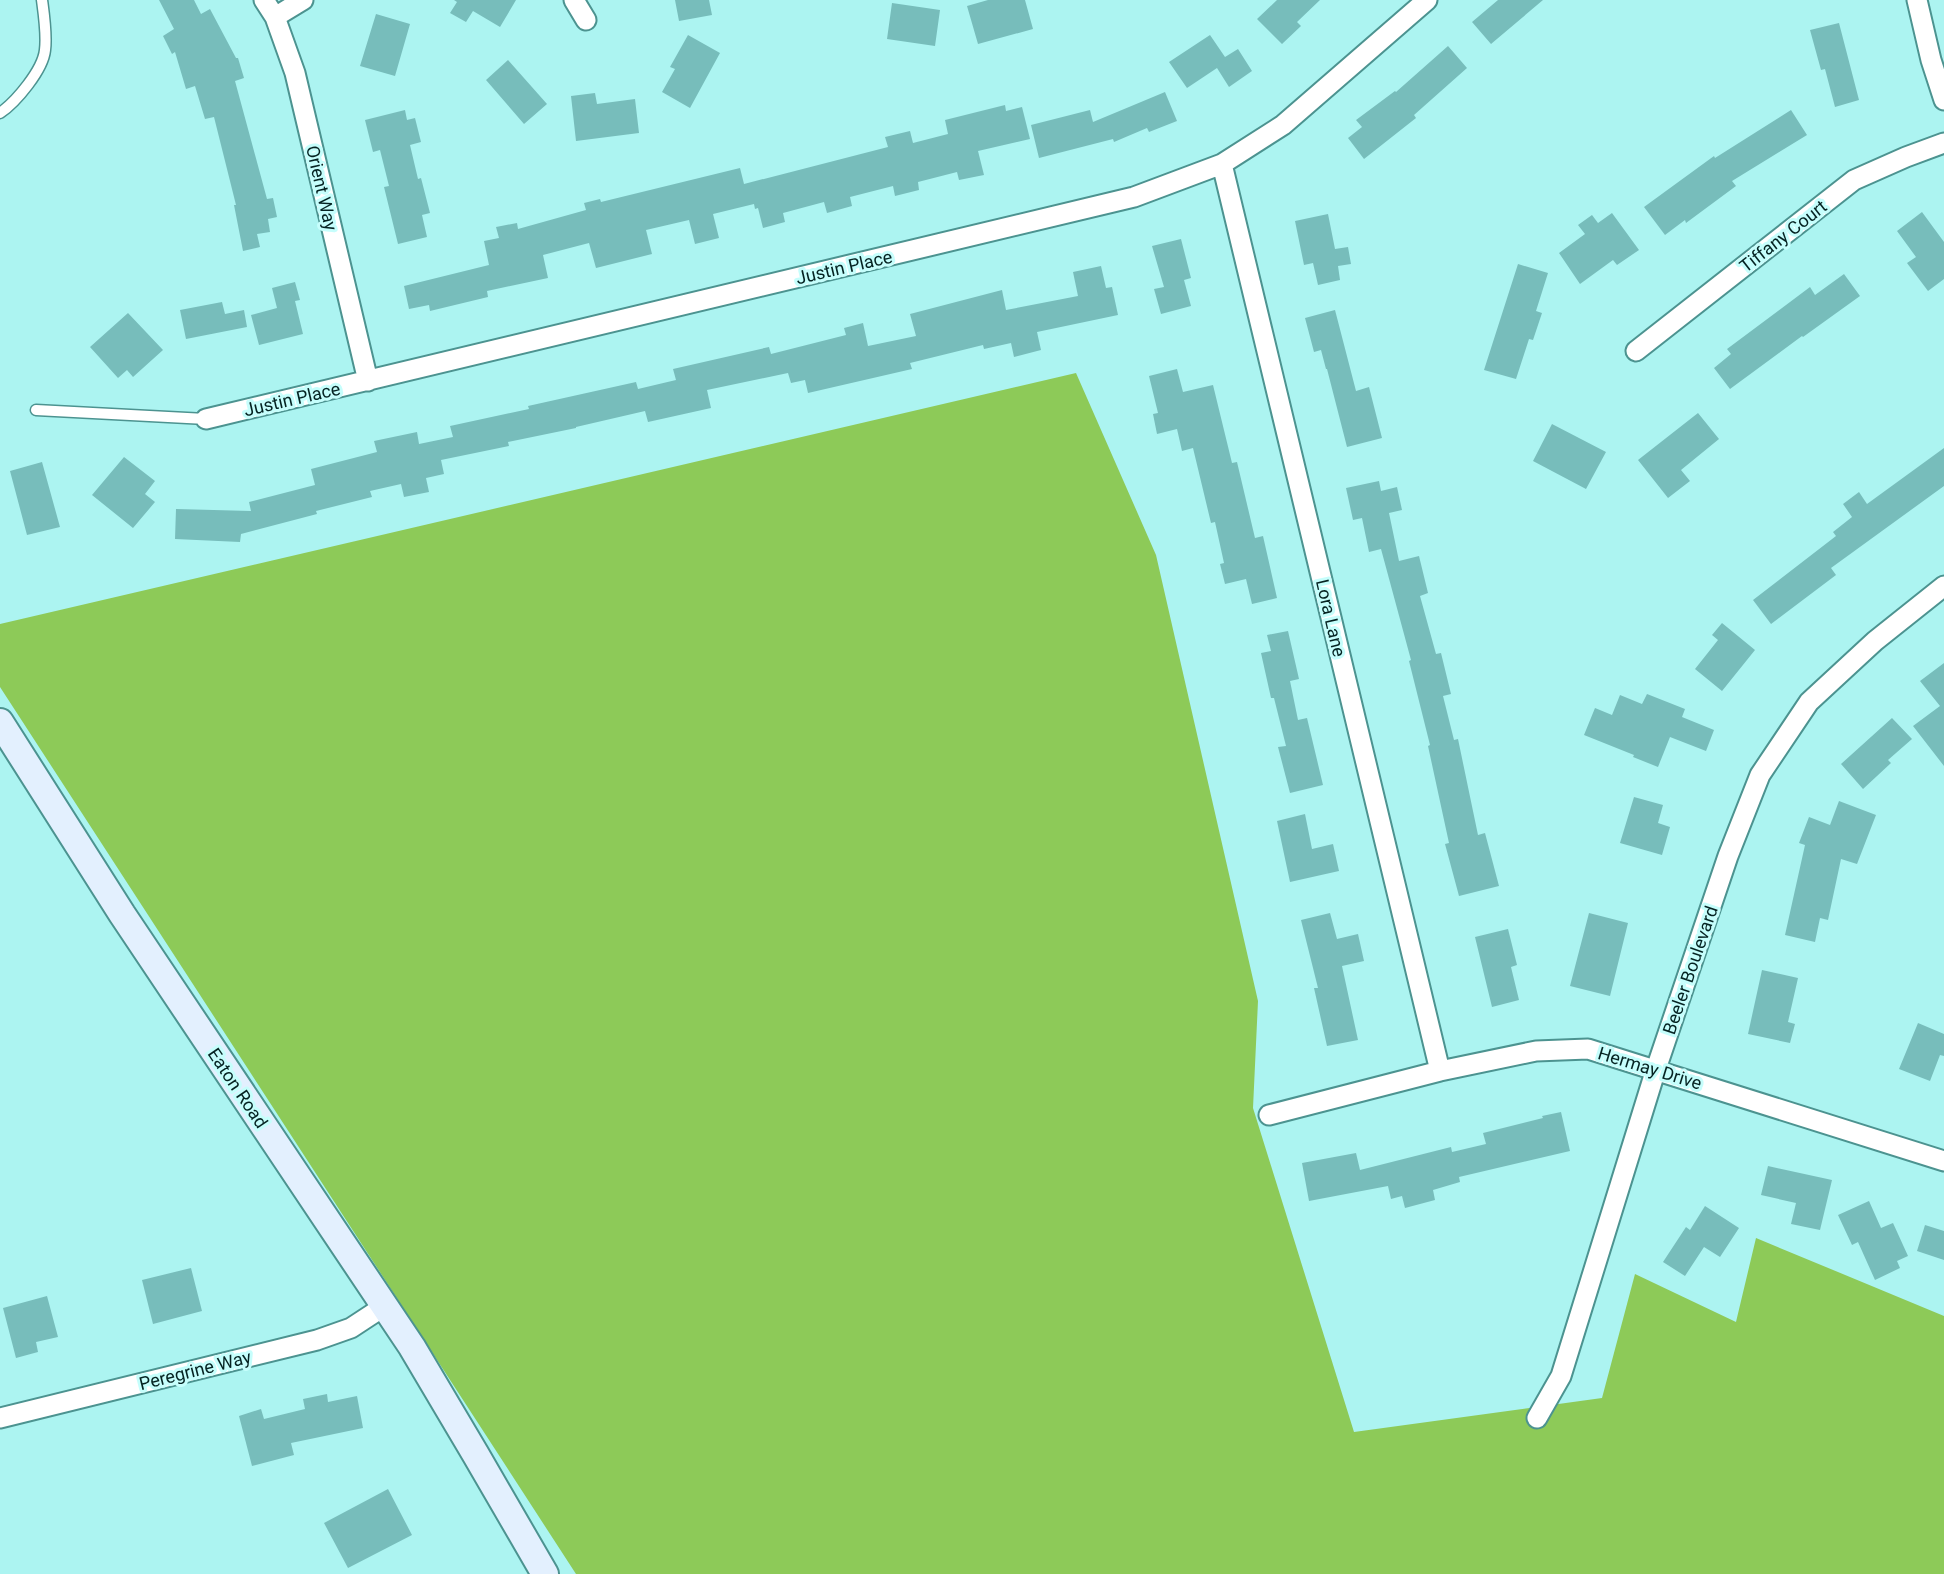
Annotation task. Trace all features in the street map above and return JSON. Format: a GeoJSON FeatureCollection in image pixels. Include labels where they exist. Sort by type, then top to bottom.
{"type":"FeatureCollection","features":[{"type":"Feature","properties":{"kind":"street","name":"Orient Way"},"geometry":{"type":"LineString","coordinates":[[264,0],[275,17],[295,73],[368,381]]}},
{"type":"Feature","properties":{"kind":"street"},"geometry":{"type":"LineString","coordinates":[[275,17],[303,0]]}},
{"type":"Feature","properties":{"kind":"street"},"geometry":{"type":"LineString","coordinates":[[574,0],[586,20]]}},
{"type":"Feature","properties":{"kind":"street","name":"Justin Place"},"geometry":{"type":"LineString","coordinates":[[206,419],[1134,197],[1222,164],[1283,124],[1427,0]]}},
{"type":"Feature","properties":{"kind":"street"},"geometry":{"type":"LineString","coordinates":[[1917,0],[1931,60],[1944,100]]}},
{"type":"Feature","properties":{"kind":"street","name":"Tiffany Court"},"geometry":{"type":"LineString","coordinates":[[1636,351],[1854,180],[1944,143]]}},
{"type":"Feature","properties":{"kind":"street","name":"Lora Lane"},"geometry":{"type":"LineString","coordinates":[[1222,164],[1440,1071]]}},
{"type":"Feature","properties":{"kind":"street","name":"Beeler Boulevard"},"geometry":{"type":"LineString","coordinates":[[1537,1418],[1561,1376],[1656,1069],[1728,856],[1760,775],[1809,702],[1875,641],[1944,586]]}},
{"type":"Feature","properties":{"kind":"street","name":"Eaton Road"},"geometry":{"type":"LineString","coordinates":[[0,722],[122,914],[412,1347],[545,1574]]}},
{"type":"Feature","properties":{"kind":"street","name":"Hermay Drive"},"geometry":{"type":"LineString","coordinates":[[1269,1115],[1440,1071],[1536,1051],[1588,1049],[1944,1161]]}},
{"type":"Feature","properties":{"kind":"street","name":"Peregrine Way"},"geometry":{"type":"LineString","coordinates":[[0,1418],[317,1340],[351,1328],[383,1307]]}},
{"type":"Feature","properties":{"kind":"lane"},"geometry":{"type":"LineString","coordinates":[[0,113],[10,106],[33,78],[46,52],[42,0]]}},
{"type":"Feature","properties":{"kind":"lane"},"geometry":{"type":"LineString","coordinates":[[36,410],[206,419]]}},
{"type":"Feature","properties":{"kind":"green space"},"geometry":{"type":"Polygon","coordinates":[[[1076,373],[1156,555],[1258,1001],[1253,1108],[1354,1432],[1602,1398],[1635,1274],[1736,1322],[1756,1238],[1944,1316],[1944,1574],[576,1574],[0,687],[0,624],[1076,373]]]}},
{"type":"Feature","properties":{"kind":"building"},"geometry":{"type":"Polygon","coordinates":[[[159,0],[194,0],[201,14],[210,9],[238,58],[244,78],[235,81],[267,199],[273,198],[277,217],[268,219],[270,232],[257,234],[260,247],[243,251],[236,205],[214,117],[205,119],[195,86],[186,89],[175,52],[172,54],[163,36],[174,29],[159,0]]]}},
{"type":"Feature","properties":{"kind":"building"},"geometry":{"type":"Polygon","coordinates":[[[454,0],[516,0],[500,27],[473,11],[466,22],[450,13],[457,2],[454,0]]]}},
{"type":"Feature","properties":{"kind":"building"},"geometry":{"type":"Polygon","coordinates":[[[675,0],[709,0],[712,15],[679,21],[675,0]]]}},
{"type":"Feature","properties":{"kind":"building"},"geometry":{"type":"Polygon","coordinates":[[[988,0],[1025,0],[1033,29],[978,44],[967,6],[988,0]]]}},
{"type":"Feature","properties":{"kind":"building"},"geometry":{"type":"Polygon","coordinates":[[[1277,0],[1320,0],[1297,22],[1301,26],[1282,44],[1257,19],[1277,0]]]}},
{"type":"Feature","properties":{"kind":"building"},"geometry":{"type":"Polygon","coordinates":[[[1498,0],[1543,0],[1491,44],[1472,22],[1498,0]]]}},
{"type":"Feature","properties":{"kind":"building"},"geometry":{"type":"Polygon","coordinates":[[[892,3],[940,10],[935,46],[887,39],[892,3]]]}},
{"type":"Feature","properties":{"kind":"building"},"geometry":{"type":"Polygon","coordinates":[[[376,14],[410,24],[395,76],[360,66],[376,14]]]}},
{"type":"Feature","properties":{"kind":"building"},"geometry":{"type":"Polygon","coordinates":[[[1839,23],[1859,100],[1835,107],[1825,69],[1821,70],[1810,30],[1839,23]]]}},
{"type":"Feature","properties":{"kind":"building"},"geometry":{"type":"Polygon","coordinates":[[[688,35],[720,53],[690,108],[662,92],[675,69],[670,67],[688,35]]]}},
{"type":"Feature","properties":{"kind":"building"},"geometry":{"type":"Polygon","coordinates":[[[1210,35],[1225,57],[1238,49],[1252,71],[1229,87],[1217,68],[1187,88],[1169,62],[1210,35]]]}},
{"type":"Feature","properties":{"kind":"building"},"geometry":{"type":"Polygon","coordinates":[[[1448,46],[1467,68],[1414,115],[1416,118],[1364,159],[1348,138],[1362,127],[1356,120],[1396,92],[1448,46]]]}},
{"type":"Feature","properties":{"kind":"building"},"geometry":{"type":"Polygon","coordinates":[[[508,60],[547,104],[524,124],[486,80],[508,60]]]}},
{"type":"Feature","properties":{"kind":"building"},"geometry":{"type":"Polygon","coordinates":[[[1165,92],[1177,121],[1149,132],[1147,128],[1114,142],[1113,139],[1039,158],[1031,125],[1090,110],[1093,122],[1165,92]]]}},
{"type":"Feature","properties":{"kind":"building"},"geometry":{"type":"Polygon","coordinates":[[[595,93],[597,104],[635,99],[639,133],[576,141],[571,96],[595,93]]]}},
{"type":"Feature","properties":{"kind":"building"},"geometry":{"type":"Polygon","coordinates":[[[1005,105],[1006,111],[1022,107],[1030,139],[978,151],[984,175],[959,180],[957,172],[918,182],[919,190],[895,196],[893,186],[850,197],[852,206],[827,213],[824,202],[783,213],[785,222],[763,228],[758,208],[755,209],[754,204],[713,214],[719,238],[695,244],[689,220],[646,230],[652,254],[596,268],[589,243],[543,255],[548,278],[487,291],[488,297],[430,311],[429,305],[409,309],[404,286],[489,265],[484,241],[499,238],[496,227],[517,223],[518,229],[586,210],[584,203],[600,199],[601,202],[740,168],[744,184],[888,147],[885,137],[910,131],[913,143],[948,134],[945,120],[1005,105]]]}},
{"type":"Feature","properties":{"kind":"building"},"geometry":{"type":"Polygon","coordinates":[[[405,110],[407,120],[415,118],[421,142],[410,145],[430,213],[422,215],[427,237],[398,244],[384,187],[389,186],[380,150],[373,152],[365,120],[405,110]]]}},
{"type":"Feature","properties":{"kind":"building"},"geometry":{"type":"Polygon","coordinates":[[[1791,110],[1807,135],[1732,181],[1736,186],[1665,235],[1644,207],[1714,156],[1715,158],[1791,110]]]}},
{"type":"Feature","properties":{"kind":"building"},"geometry":{"type":"Polygon","coordinates":[[[1922,212],[1944,242],[1944,279],[1928,291],[1907,263],[1916,257],[1897,231],[1922,212]]]}},
{"type":"Feature","properties":{"kind":"building"},"geometry":{"type":"Polygon","coordinates":[[[1612,213],[1639,250],[1617,265],[1613,260],[1580,284],[1559,253],[1585,234],[1578,225],[1592,215],[1598,223],[1612,213]]]}},
{"type":"Feature","properties":{"kind":"building"},"geometry":{"type":"Polygon","coordinates":[[[1328,214],[1335,249],[1348,247],[1351,264],[1338,266],[1340,280],[1318,285],[1313,263],[1304,265],[1295,221],[1328,214]]]}},
{"type":"Feature","properties":{"kind":"building"},"geometry":{"type":"Polygon","coordinates":[[[1181,239],[1191,278],[1184,280],[1191,306],[1161,314],[1154,289],[1164,287],[1152,246],[1181,239]]]}},
{"type":"Feature","properties":{"kind":"building"},"geometry":{"type":"Polygon","coordinates":[[[1518,264],[1548,273],[1536,311],[1542,313],[1533,340],[1529,339],[1516,379],[1484,370],[1518,264]]]}},
{"type":"Feature","properties":{"kind":"building"},"geometry":{"type":"Polygon","coordinates":[[[1101,266],[1106,288],[1112,287],[1118,315],[1037,332],[1041,350],[1014,357],[1011,343],[984,349],[983,345],[910,363],[912,369],[808,393],[805,380],[791,383],[788,373],[707,390],[711,408],[648,422],[645,411],[508,442],[509,446],[441,460],[444,474],[426,478],[429,492],[404,497],[401,484],[370,491],[372,497],[241,534],[240,542],[175,539],[176,509],[251,511],[249,502],[315,485],[311,469],[377,452],[374,441],[417,432],[419,444],[453,437],[450,426],[636,382],[638,389],[676,380],[673,369],[769,347],[771,354],[846,335],[844,328],[863,323],[868,346],[916,336],[910,314],[1002,290],[1006,310],[1078,296],[1073,272],[1101,266]]]}},
{"type":"Feature","properties":{"kind":"building"},"geometry":{"type":"Polygon","coordinates":[[[1844,274],[1860,296],[1730,389],[1714,368],[1731,354],[1727,349],[1810,287],[1815,295],[1844,274]]]}},
{"type":"Feature","properties":{"kind":"building"},"geometry":{"type":"Polygon","coordinates":[[[295,282],[300,300],[295,301],[303,334],[259,345],[251,315],[277,308],[272,288],[295,282]]]}},
{"type":"Feature","properties":{"kind":"building"},"geometry":{"type":"Polygon","coordinates":[[[222,302],[225,314],[244,310],[247,327],[186,339],[180,310],[222,302]]]}},
{"type":"Feature","properties":{"kind":"building"},"geometry":{"type":"Polygon","coordinates":[[[1335,310],[1356,391],[1369,387],[1382,438],[1347,447],[1321,350],[1314,352],[1305,318],[1335,310]]]}},
{"type":"Feature","properties":{"kind":"building"},"geometry":{"type":"Polygon","coordinates":[[[128,313],[163,350],[133,377],[127,370],[118,378],[90,347],[128,313]]]}},
{"type":"Feature","properties":{"kind":"building"},"geometry":{"type":"Polygon","coordinates":[[[1177,369],[1183,392],[1213,385],[1232,463],[1237,462],[1255,538],[1263,536],[1277,598],[1252,604],[1246,579],[1225,584],[1220,564],[1224,563],[1215,522],[1211,523],[1193,448],[1182,451],[1177,429],[1157,434],[1153,414],[1158,413],[1149,376],[1177,369]]]}},
{"type":"Feature","properties":{"kind":"building"},"geometry":{"type":"Polygon","coordinates":[[[1698,413],[1719,439],[1681,470],[1690,481],[1668,498],[1638,460],[1698,413]]]}},
{"type":"Feature","properties":{"kind":"building"},"geometry":{"type":"Polygon","coordinates":[[[1552,424],[1606,452],[1586,489],[1533,461],[1552,424]]]}},
{"type":"Feature","properties":{"kind":"building"},"geometry":{"type":"Polygon","coordinates":[[[1944,448],[1944,486],[1831,568],[1836,575],[1771,624],[1753,600],[1836,536],[1833,532],[1852,517],[1843,504],[1859,492],[1867,504],[1944,448]]]}},
{"type":"Feature","properties":{"kind":"building"},"geometry":{"type":"Polygon","coordinates":[[[124,457],[155,481],[145,494],[155,502],[133,528],[92,495],[124,457]]]}},
{"type":"Feature","properties":{"kind":"building"},"geometry":{"type":"Polygon","coordinates":[[[42,462],[60,527],[27,535],[10,471],[42,462]]]}},
{"type":"Feature","properties":{"kind":"building"},"geometry":{"type":"Polygon","coordinates":[[[1379,481],[1381,491],[1397,487],[1402,510],[1389,513],[1399,561],[1419,556],[1428,593],[1420,596],[1436,654],[1441,653],[1451,694],[1443,696],[1454,740],[1458,739],[1478,835],[1485,833],[1499,886],[1459,896],[1445,844],[1449,843],[1428,746],[1430,745],[1409,661],[1411,660],[1381,549],[1369,552],[1362,518],[1353,520],[1346,488],[1379,481]]]}},
{"type":"Feature","properties":{"kind":"building"},"geometry":{"type":"Polygon","coordinates":[[[1722,623],[1755,650],[1722,691],[1695,669],[1718,640],[1712,635],[1722,623]]]}},
{"type":"Feature","properties":{"kind":"building"},"geometry":{"type":"Polygon","coordinates":[[[1288,631],[1299,679],[1290,681],[1298,720],[1307,718],[1323,785],[1290,793],[1278,747],[1286,746],[1261,653],[1271,651],[1267,635],[1288,631]]]}},
{"type":"Feature","properties":{"kind":"building"},"geometry":{"type":"Polygon","coordinates":[[[1944,663],[1944,766],[1913,726],[1940,706],[1920,681],[1944,663]]]}},
{"type":"Feature","properties":{"kind":"building"},"geometry":{"type":"Polygon","coordinates":[[[1647,694],[1685,709],[1682,717],[1714,730],[1706,751],[1670,737],[1658,767],[1584,735],[1595,708],[1612,715],[1620,695],[1642,704],[1647,694]]]}},
{"type":"Feature","properties":{"kind":"building"},"geometry":{"type":"Polygon","coordinates":[[[1892,718],[1912,739],[1888,760],[1891,763],[1863,789],[1841,764],[1892,718]]]}},
{"type":"Feature","properties":{"kind":"building"},"geometry":{"type":"Polygon","coordinates":[[[1634,797],[1663,805],[1658,823],[1670,827],[1662,855],[1620,843],[1634,797]]]}},
{"type":"Feature","properties":{"kind":"building"},"geometry":{"type":"Polygon","coordinates":[[[1839,801],[1876,815],[1857,864],[1841,859],[1828,920],[1820,918],[1815,942],[1785,935],[1805,845],[1799,843],[1809,817],[1830,825],[1839,801]]]}},
{"type":"Feature","properties":{"kind":"building"},"geometry":{"type":"Polygon","coordinates":[[[1305,814],[1312,849],[1333,844],[1339,871],[1290,882],[1277,821],[1305,814]]]}},
{"type":"Feature","properties":{"kind":"building"},"geometry":{"type":"Polygon","coordinates":[[[1330,913],[1337,939],[1358,934],[1364,961],[1342,966],[1358,1040],[1327,1046],[1314,988],[1318,988],[1301,920],[1330,913]]]}},
{"type":"Feature","properties":{"kind":"building"},"geometry":{"type":"Polygon","coordinates":[[[1589,913],[1628,923],[1610,996],[1570,986],[1589,913]]]}},
{"type":"Feature","properties":{"kind":"building"},"geometry":{"type":"Polygon","coordinates":[[[1508,929],[1517,965],[1511,967],[1519,1000],[1492,1007],[1475,937],[1508,929]]]}},
{"type":"Feature","properties":{"kind":"building"},"geometry":{"type":"Polygon","coordinates":[[[1762,970],[1798,978],[1788,1022],[1795,1024],[1790,1043],[1748,1034],[1762,970]]]}},
{"type":"Feature","properties":{"kind":"building"},"geometry":{"type":"Polygon","coordinates":[[[1918,1023],[1944,1034],[1944,1056],[1940,1055],[1930,1081],[1899,1069],[1918,1023]]]}},
{"type":"Feature","properties":{"kind":"building"},"geometry":{"type":"Polygon","coordinates":[[[1561,1112],[1570,1151],[1459,1177],[1460,1182],[1433,1190],[1435,1200],[1405,1208],[1402,1196],[1391,1199],[1388,1186],[1309,1201],[1302,1163],[1356,1153],[1360,1170],[1451,1147],[1452,1152],[1486,1144],[1483,1133],[1561,1112]]]}},
{"type":"Feature","properties":{"kind":"building"},"geometry":{"type":"Polygon","coordinates":[[[1768,1166],[1832,1180],[1820,1230],[1791,1224],[1796,1203],[1761,1195],[1768,1166]]]}},
{"type":"Feature","properties":{"kind":"building"},"geometry":{"type":"Polygon","coordinates":[[[1869,1201],[1881,1228],[1893,1223],[1908,1256],[1897,1261],[1900,1268],[1875,1280],[1858,1242],[1852,1245],[1838,1215],[1869,1201]]]}},
{"type":"Feature","properties":{"kind":"building"},"geometry":{"type":"Polygon","coordinates":[[[1705,1206],[1739,1228],[1720,1257],[1704,1247],[1685,1276],[1663,1262],[1686,1227],[1690,1230],[1705,1206]]]}},
{"type":"Feature","properties":{"kind":"building"},"geometry":{"type":"Polygon","coordinates":[[[1925,1225],[1944,1231],[1944,1260],[1917,1251],[1925,1225]]]}},
{"type":"Feature","properties":{"kind":"building"},"geometry":{"type":"Polygon","coordinates":[[[191,1268],[202,1311],[153,1324],[142,1280],[191,1268]]]}},
{"type":"Feature","properties":{"kind":"building"},"geometry":{"type":"Polygon","coordinates":[[[47,1296],[58,1337],[36,1342],[38,1352],[16,1358],[3,1308],[47,1296]]]}},
{"type":"Feature","properties":{"kind":"building"},"geometry":{"type":"Polygon","coordinates":[[[327,1394],[328,1402],[357,1396],[363,1428],[291,1443],[294,1455],[252,1466],[239,1416],[261,1409],[264,1419],[305,1409],[303,1399],[327,1394]]]}},
{"type":"Feature","properties":{"kind":"building"},"geometry":{"type":"Polygon","coordinates":[[[388,1489],[412,1535],[348,1568],[324,1523],[388,1489]]]}}]}
